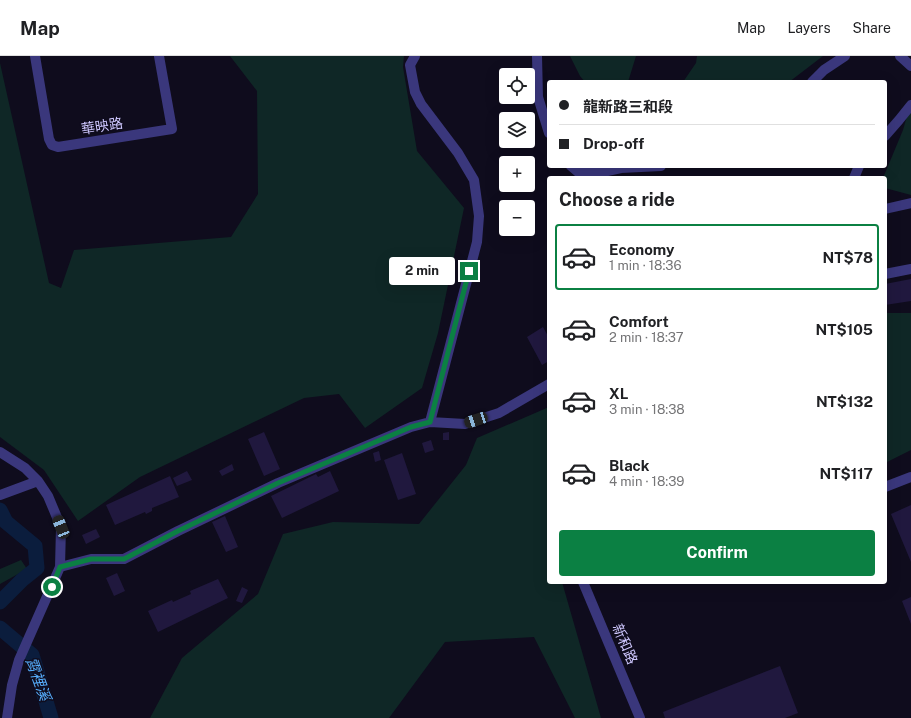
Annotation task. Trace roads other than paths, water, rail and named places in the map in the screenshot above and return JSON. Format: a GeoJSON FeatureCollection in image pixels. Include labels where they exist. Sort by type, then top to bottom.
{"type":"FeatureCollection","features":[{"type":"Feature","properties":{"kind":"street","name":"華映路"},"geometry":{"type":"LineString","coordinates":[[35,56],[49,139],[52,145],[58,147],[172,130],[159,56]]}},
{"type":"Feature","properties":{"kind":"street"},"geometry":{"type":"LineString","coordinates":[[415,56],[410,65],[414,92],[421,104],[458,153],[474,180],[479,216],[477,242],[430,422]]}},
{"type":"Feature","properties":{"kind":"street"},"geometry":{"type":"LineString","coordinates":[[537,56],[538,97],[547,126]]}},
{"type":"Feature","properties":{"kind":"street"},"geometry":{"type":"LineString","coordinates":[[814,80],[824,70],[845,56]]}},
{"type":"Feature","properties":{"kind":"street"},"geometry":{"type":"LineString","coordinates":[[900,56],[911,66]]}},
{"type":"Feature","properties":{"kind":"street"},"geometry":{"type":"LineString","coordinates":[[887,134],[911,105]]}},
{"type":"Feature","properties":{"kind":"street"},"geometry":{"type":"LineString","coordinates":[[573,168],[578,172],[598,173],[621,168]]}},
{"type":"Feature","properties":{"kind":"street"},"geometry":{"type":"LineString","coordinates":[[887,209],[911,203]]}},
{"type":"Feature","properties":{"kind":"street"},"geometry":{"type":"LineString","coordinates":[[887,274],[911,268]]}},
{"type":"Feature","properties":{"kind":"street"},"geometry":{"type":"LineString","coordinates":[[60,567],[91,559],[124,559],[178,531],[278,483],[411,427],[430,422],[465,424],[472,422],[499,413],[547,385]]}},
{"type":"Feature","properties":{"kind":"street"},"geometry":{"type":"LineString","coordinates":[[0,452],[25,468],[38,481],[48,496],[61,527],[60,567],[19,660],[12,685],[7,718]]}},
{"type":"Feature","properties":{"kind":"street"},"geometry":{"type":"LineString","coordinates":[[887,486],[911,477]]}},
{"type":"Feature","properties":{"kind":"street"},"geometry":{"type":"LineString","coordinates":[[0,495],[10,490],[38,481]]}},
{"type":"Feature","properties":{"kind":"street","name":"新和路"},"geometry":{"type":"LineString","coordinates":[[584,584],[640,718]]}},
{"type":"Feature","properties":{"kind":"waterway","name":"霄裡溪"},"geometry":{"type":"LineString","coordinates":[[0,510],[6,522],[35,546],[37,568],[22,580],[0,602]]}},
{"type":"Feature","properties":{"kind":"waterway","name":"霄裡溪"},"geometry":{"type":"LineString","coordinates":[[0,628],[32,655],[51,718]]}}]}
